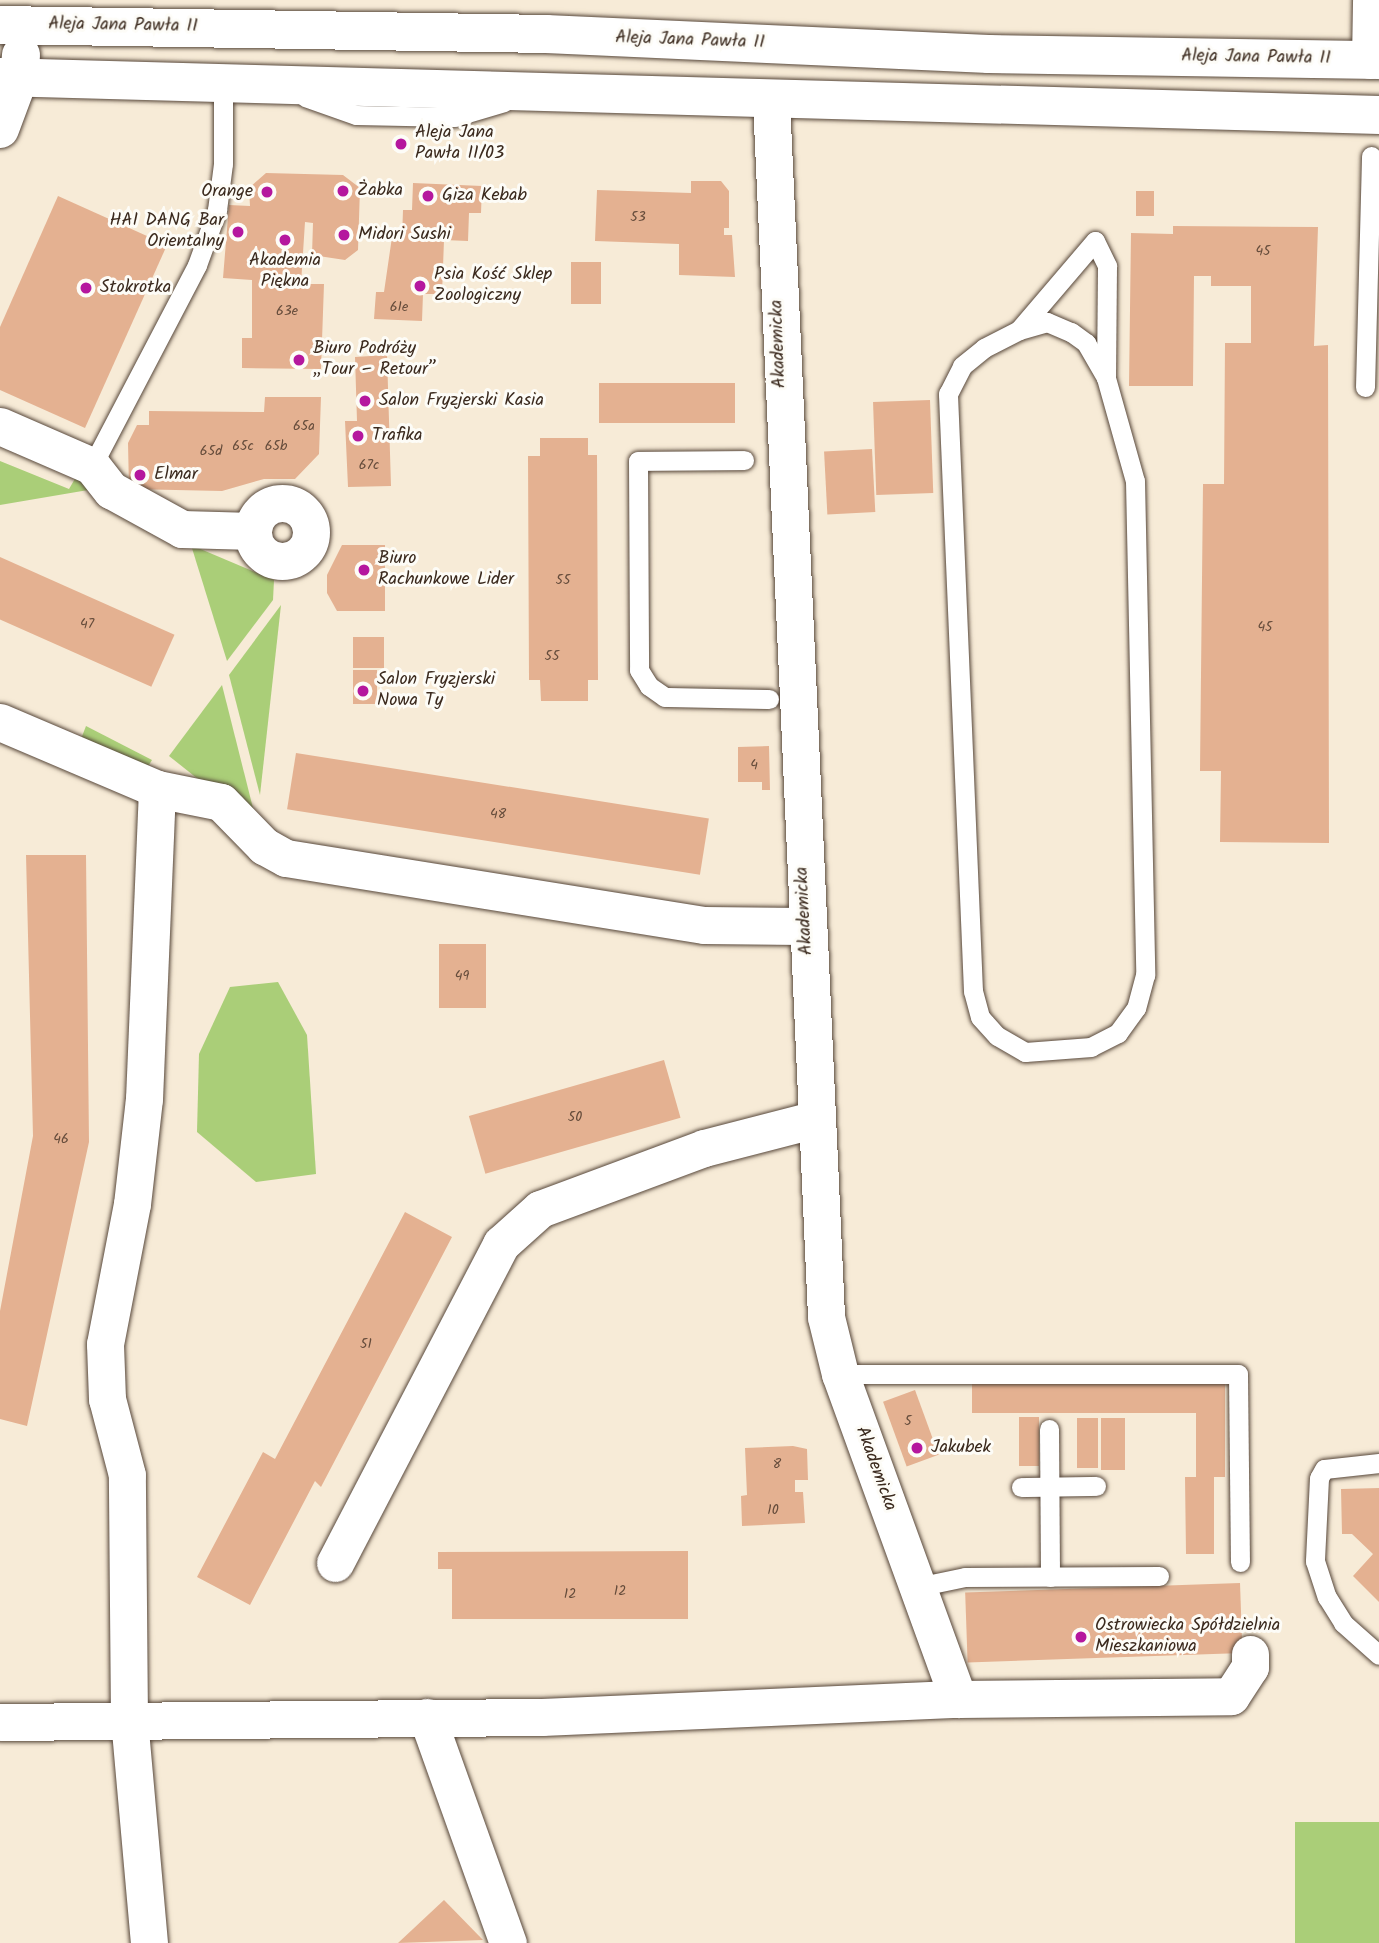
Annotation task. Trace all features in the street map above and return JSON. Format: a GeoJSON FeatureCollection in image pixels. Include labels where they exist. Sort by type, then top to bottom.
{"type":"FeatureCollection","features":[{"type":"Feature","properties":{"kind":"main road","name":"Aleja Jana Pawła II"},"geometry":{"type":"LineString","coordinates":[[12,25],[545,34],[989,54],[1375,60]]}},
{"type":"Feature","properties":{"kind":"main road"},"geometry":{"type":"LineString","coordinates":[[0,129],[10,78],[12,25]]}},
{"type":"Feature","properties":{"kind":"main road"},"geometry":{"type":"LineString","coordinates":[[10,78],[1376,116],[1375,60]]}},
{"type":"Feature","properties":{"kind":"street"},"geometry":{"type":"LineString","coordinates":[[1371,0],[1375,60]]}},
{"type":"Feature","properties":{"kind":"street","name":"Akademicka"},"geometry":{"type":"LineString","coordinates":[[771,100],[806,926],[826,1317],[840,1374],[958,1699]]}},
{"type":"Feature","properties":{"kind":"street"},"geometry":{"type":"LineString","coordinates":[[0,426],[92,466],[111,490],[182,529],[253,531]]}},
{"type":"Feature","properties":{"kind":"street"},"geometry":{"type":"LineString","coordinates":[[0,723],[157,789],[221,802],[264,846],[286,858],[704,925],[806,926]]}},
{"type":"Feature","properties":{"kind":"street"},"geometry":{"type":"LineString","coordinates":[[149,1943],[129,1720],[127,1475],[107,1399],[105,1345],[132,1203],[144,1099],[157,789]]}},
{"type":"Feature","properties":{"kind":"street"},"geometry":{"type":"LineString","coordinates":[[335,1563],[501,1244],[540,1209],[704,1148],[816,1119]]}},
{"type":"Feature","properties":{"kind":"street"},"geometry":{"type":"LineString","coordinates":[[0,1721],[542,1717],[958,1699],[1231,1696],[1250,1667],[1250,1654]]}},
{"type":"Feature","properties":{"kind":"street"},"geometry":{"type":"LineString","coordinates":[[427,1717],[508,1943]]}},
{"type":"Feature","properties":{"kind":"lane"},"geometry":{"type":"LineString","coordinates":[[92,466],[197,265],[217,210],[223,164],[223,84]]}},
{"type":"Feature","properties":{"kind":"lane"},"geometry":{"type":"LineString","coordinates":[[1365,387],[1371,156]]}},
{"type":"Feature","properties":{"kind":"lane"},"geometry":{"type":"LineString","coordinates":[[1019,330],[1094,241],[1107,266],[1106,378]]}},
{"type":"Feature","properties":{"kind":"lane"},"geometry":{"type":"LineString","coordinates":[[1047,322],[1071,332],[1086,343],[1106,378],[1135,481],[1145,975],[1136,1008],[1118,1033],[1091,1047],[1025,1052],[997,1036],[980,1017],[973,992],[948,414],[948,394],[962,366],[984,348],[1019,330],[1047,322]]}},
{"type":"Feature","properties":{"kind":"lane"},"geometry":{"type":"LineString","coordinates":[[744,460],[638,461],[639,670],[649,686],[665,697],[769,698]]}},
{"type":"Feature","properties":{"kind":"lane"},"geometry":{"type":"LineString","coordinates":[[840,1374],[1238,1374],[1240,1562]]}},
{"type":"Feature","properties":{"kind":"lane"},"geometry":{"type":"LineString","coordinates":[[1049,1429],[1050,1577]]}},
{"type":"Feature","properties":{"kind":"lane"},"geometry":{"type":"LineString","coordinates":[[1379,1463],[1324,1469],[1319,1478],[1315,1561],[1327,1597],[1343,1623],[1379,1655]]}},
{"type":"Feature","properties":{"kind":"lane"},"geometry":{"type":"LineString","coordinates":[[1021,1487],[1096,1486]]}},
{"type":"Feature","properties":{"kind":"lane"},"geometry":{"type":"LineString","coordinates":[[917,1587],[965,1577],[1158,1576]]}},
{"type":"Feature","properties":{"kind":"green space"},"geometry":{"type":"Polygon","coordinates":[[[0,461],[69,489],[76,477],[94,489],[0,505],[0,461]]]}},
{"type":"Feature","properties":{"kind":"green space"},"geometry":{"type":"Polygon","coordinates":[[[191,545],[274,580],[273,600],[227,661],[191,545]]]}},
{"type":"Feature","properties":{"kind":"green space"},"geometry":{"type":"Polygon","coordinates":[[[281,605],[260,795],[229,675],[281,605]]]}},
{"type":"Feature","properties":{"kind":"green space"},"geometry":{"type":"Polygon","coordinates":[[[222,685],[257,824],[256,825],[169,756],[222,685]]]}},
{"type":"Feature","properties":{"kind":"green space"},"geometry":{"type":"Polygon","coordinates":[[[86,726],[152,760],[147,768],[81,739],[86,726]]]}},
{"type":"Feature","properties":{"kind":"green space"},"geometry":{"type":"Polygon","coordinates":[[[278,982],[307,1035],[316,1174],[256,1182],[197,1132],[199,1054],[230,987],[278,982]]]}},
{"type":"Feature","properties":{"kind":"green space"},"geometry":{"type":"Polygon","coordinates":[[[1295,1822],[1379,1822],[1379,1943],[1295,1943],[1295,1822]]]}},
{"type":"Feature","properties":{"kind":"building"},"geometry":{"type":"Polygon","coordinates":[[[266,173],[343,175],[360,188],[358,250],[345,260],[312,255],[313,223],[305,222],[301,284],[324,284],[321,369],[242,368],[242,338],[252,338],[252,280],[223,278],[229,205],[250,206],[249,188],[266,173]]]}},
{"type":"Feature","properties":{"kind":"building"},"geometry":{"type":"Polygon","coordinates":[[[691,181],[721,181],[729,191],[729,228],[724,228],[724,235],[732,235],[735,277],[679,275],[679,244],[595,241],[597,190],[691,193],[691,181]]]}},
{"type":"Feature","properties":{"kind":"building"},"geometry":{"type":"Polygon","coordinates":[[[413,183],[482,186],[481,213],[469,213],[468,241],[444,240],[442,294],[423,294],[422,321],[374,319],[376,292],[384,292],[392,237],[402,238],[403,210],[412,210],[413,183]]]}},
{"type":"Feature","properties":{"kind":"building"},"geometry":{"type":"Polygon","coordinates":[[[1136,191],[1154,191],[1154,216],[1136,216],[1136,191]]]}},
{"type":"Feature","properties":{"kind":"building"},"geometry":{"type":"Polygon","coordinates":[[[58,196],[167,245],[85,428],[0,390],[0,327],[58,196]]]}},
{"type":"Feature","properties":{"kind":"building"},"geometry":{"type":"Polygon","coordinates":[[[1173,226],[1318,227],[1314,346],[1328,345],[1329,843],[1220,842],[1221,771],[1200,771],[1203,484],[1224,484],[1225,343],[1251,343],[1251,286],[1211,286],[1211,276],[1194,276],[1193,386],[1129,386],[1131,233],[1173,234],[1173,226]]]}},
{"type":"Feature","properties":{"kind":"building"},"geometry":{"type":"Polygon","coordinates":[[[571,262],[601,262],[601,304],[571,304],[571,262]]]}},
{"type":"Feature","properties":{"kind":"building"},"geometry":{"type":"Polygon","coordinates":[[[387,355],[391,486],[348,487],[345,421],[357,421],[355,357],[387,355]]]}},
{"type":"Feature","properties":{"kind":"building"},"geometry":{"type":"Polygon","coordinates":[[[599,383],[735,383],[735,423],[599,423],[599,383]]]}},
{"type":"Feature","properties":{"kind":"building"},"geometry":{"type":"Polygon","coordinates":[[[265,397],[321,397],[319,454],[295,479],[264,479],[222,491],[129,489],[128,443],[137,425],[149,425],[149,411],[264,412],[265,397]]]}},
{"type":"Feature","properties":{"kind":"building"},"geometry":{"type":"Polygon","coordinates":[[[930,400],[933,493],[876,495],[873,402],[930,400]]]}},
{"type":"Feature","properties":{"kind":"building"},"geometry":{"type":"Polygon","coordinates":[[[540,438],[588,438],[588,455],[597,455],[598,680],[588,680],[588,701],[541,701],[540,680],[529,680],[528,456],[540,456],[540,438]]]}},
{"type":"Feature","properties":{"kind":"building"},"geometry":{"type":"Polygon","coordinates":[[[872,449],[875,512],[827,514],[824,452],[872,449]]]}},
{"type":"Feature","properties":{"kind":"building"},"geometry":{"type":"Polygon","coordinates":[[[342,545],[385,545],[385,611],[337,611],[327,593],[327,575],[342,545]]]}},
{"type":"Feature","properties":{"kind":"building"},"geometry":{"type":"Polygon","coordinates":[[[0,557],[174,635],[151,687],[0,619],[0,557]]]}},
{"type":"Feature","properties":{"kind":"building"},"geometry":{"type":"Polygon","coordinates":[[[353,637],[384,637],[384,668],[353,668],[353,637]]]}},
{"type":"Feature","properties":{"kind":"building"},"geometry":{"type":"Polygon","coordinates":[[[353,670],[377,670],[377,704],[353,704],[353,670]]]}},
{"type":"Feature","properties":{"kind":"building"},"geometry":{"type":"Polygon","coordinates":[[[769,746],[770,790],[762,790],[762,782],[738,782],[738,747],[769,746]]]}},
{"type":"Feature","properties":{"kind":"building"},"geometry":{"type":"Polygon","coordinates":[[[296,753],[709,818],[700,875],[287,809],[296,753]]]}},
{"type":"Feature","properties":{"kind":"building"},"geometry":{"type":"Polygon","coordinates":[[[26,855],[86,855],[89,1142],[27,1426],[0,1419],[0,1311],[33,1136],[26,855]]]}},
{"type":"Feature","properties":{"kind":"building"},"geometry":{"type":"Polygon","coordinates":[[[439,944],[486,944],[486,1008],[439,1008],[439,944]]]}},
{"type":"Feature","properties":{"kind":"building"},"geometry":{"type":"Polygon","coordinates":[[[664,1060],[681,1118],[485,1174],[469,1116],[664,1060]]]}},
{"type":"Feature","properties":{"kind":"building"},"geometry":{"type":"Polygon","coordinates":[[[405,1212],[452,1237],[321,1487],[315,1481],[250,1605],[197,1577],[263,1452],[275,1459],[405,1212]]]}},
{"type":"Feature","properties":{"kind":"building"},"geometry":{"type":"Polygon","coordinates":[[[1225,1383],[1225,1477],[1214,1477],[1214,1554],[1186,1554],[1185,1477],[1196,1477],[1196,1413],[972,1413],[972,1384],[1225,1383]]]}},
{"type":"Feature","properties":{"kind":"building"},"geometry":{"type":"Polygon","coordinates":[[[915,1390],[939,1455],[907,1466],[883,1402],[915,1390]]]}},
{"type":"Feature","properties":{"kind":"building"},"geometry":{"type":"Polygon","coordinates":[[[1019,1417],[1039,1417],[1039,1466],[1019,1466],[1019,1417]]]}},
{"type":"Feature","properties":{"kind":"building"},"geometry":{"type":"Polygon","coordinates":[[[1077,1418],[1098,1418],[1098,1468],[1077,1468],[1077,1418]]]}},
{"type":"Feature","properties":{"kind":"building"},"geometry":{"type":"Polygon","coordinates":[[[1101,1418],[1125,1418],[1125,1470],[1101,1470],[1101,1418]]]}},
{"type":"Feature","properties":{"kind":"building"},"geometry":{"type":"Polygon","coordinates":[[[793,1446],[807,1449],[808,1480],[795,1480],[795,1492],[803,1492],[805,1523],[742,1526],[741,1496],[747,1495],[745,1448],[793,1446]]]}},
{"type":"Feature","properties":{"kind":"building"},"geometry":{"type":"Polygon","coordinates":[[[1379,1488],[1379,1602],[1353,1576],[1373,1554],[1352,1534],[1342,1534],[1341,1489],[1379,1488]]]}},
{"type":"Feature","properties":{"kind":"building"},"geometry":{"type":"Polygon","coordinates":[[[688,1551],[688,1619],[452,1619],[452,1569],[438,1569],[438,1552],[688,1551]]]}},
{"type":"Feature","properties":{"kind":"building"},"geometry":{"type":"Polygon","coordinates":[[[1240,1583],[1242,1653],[968,1663],[965,1593],[1240,1583]]]}},
{"type":"Feature","properties":{"kind":"building"},"geometry":{"type":"Polygon","coordinates":[[[444,1900],[483,1940],[398,1943],[444,1900]]]}},
{"type":"Feature","properties":{"kind":"place","name":"Aleja Jana Pawła II/03"},"geometry":{"type":"Point","coordinates":[401,144]}},
{"type":"Feature","properties":{"kind":"place","name":"Żabka"},"geometry":{"type":"Point","coordinates":[343,191]}},
{"type":"Feature","properties":{"kind":"place","name":"Orange"},"geometry":{"type":"Point","coordinates":[267,192]}},
{"type":"Feature","properties":{"kind":"place","name":"Giza Kebab"},"geometry":{"type":"Point","coordinates":[428,196]}},
{"type":"Feature","properties":{"kind":"place","name":"HAI DANG Bar Orientalny"},"geometry":{"type":"Point","coordinates":[238,232]}},
{"type":"Feature","properties":{"kind":"place","name":"Midori Sushi"},"geometry":{"type":"Point","coordinates":[344,235]}},
{"type":"Feature","properties":{"kind":"place","name":"Akademia Piękna"},"geometry":{"type":"Point","coordinates":[285,240]}},
{"type":"Feature","properties":{"kind":"place","name":"Psia Kość Sklep Zoologiczny"},"geometry":{"type":"Point","coordinates":[420,286]}},
{"type":"Feature","properties":{"kind":"place","name":"Stokrotka"},"geometry":{"type":"Point","coordinates":[86,288]}},
{"type":"Feature","properties":{"kind":"place","name":"Biuro Podróży „Tour – Retour”"},"geometry":{"type":"Point","coordinates":[299,360]}},
{"type":"Feature","properties":{"kind":"place","name":"Salon Fryzjerski Kasia"},"geometry":{"type":"Point","coordinates":[365,401]}},
{"type":"Feature","properties":{"kind":"place","name":"Trafika"},"geometry":{"type":"Point","coordinates":[358,436]}},
{"type":"Feature","properties":{"kind":"place","name":"Elmar"},"geometry":{"type":"Point","coordinates":[140,475]}},
{"type":"Feature","properties":{"kind":"place","name":"Biuro Rachunkowe Lider"},"geometry":{"type":"Point","coordinates":[364,570]}},
{"type":"Feature","properties":{"kind":"place","name":"Salon Fryzjerski Nowa Ty"},"geometry":{"type":"Point","coordinates":[363,691]}},
{"type":"Feature","properties":{"kind":"place","name":"Jakubek"},"geometry":{"type":"Point","coordinates":[917,1448]}},
{"type":"Feature","properties":{"kind":"place","name":"Ostrowiecka Spółdzielnia Mieszkaniowa"},"geometry":{"type":"Point","coordinates":[1081,1637]}}]}
